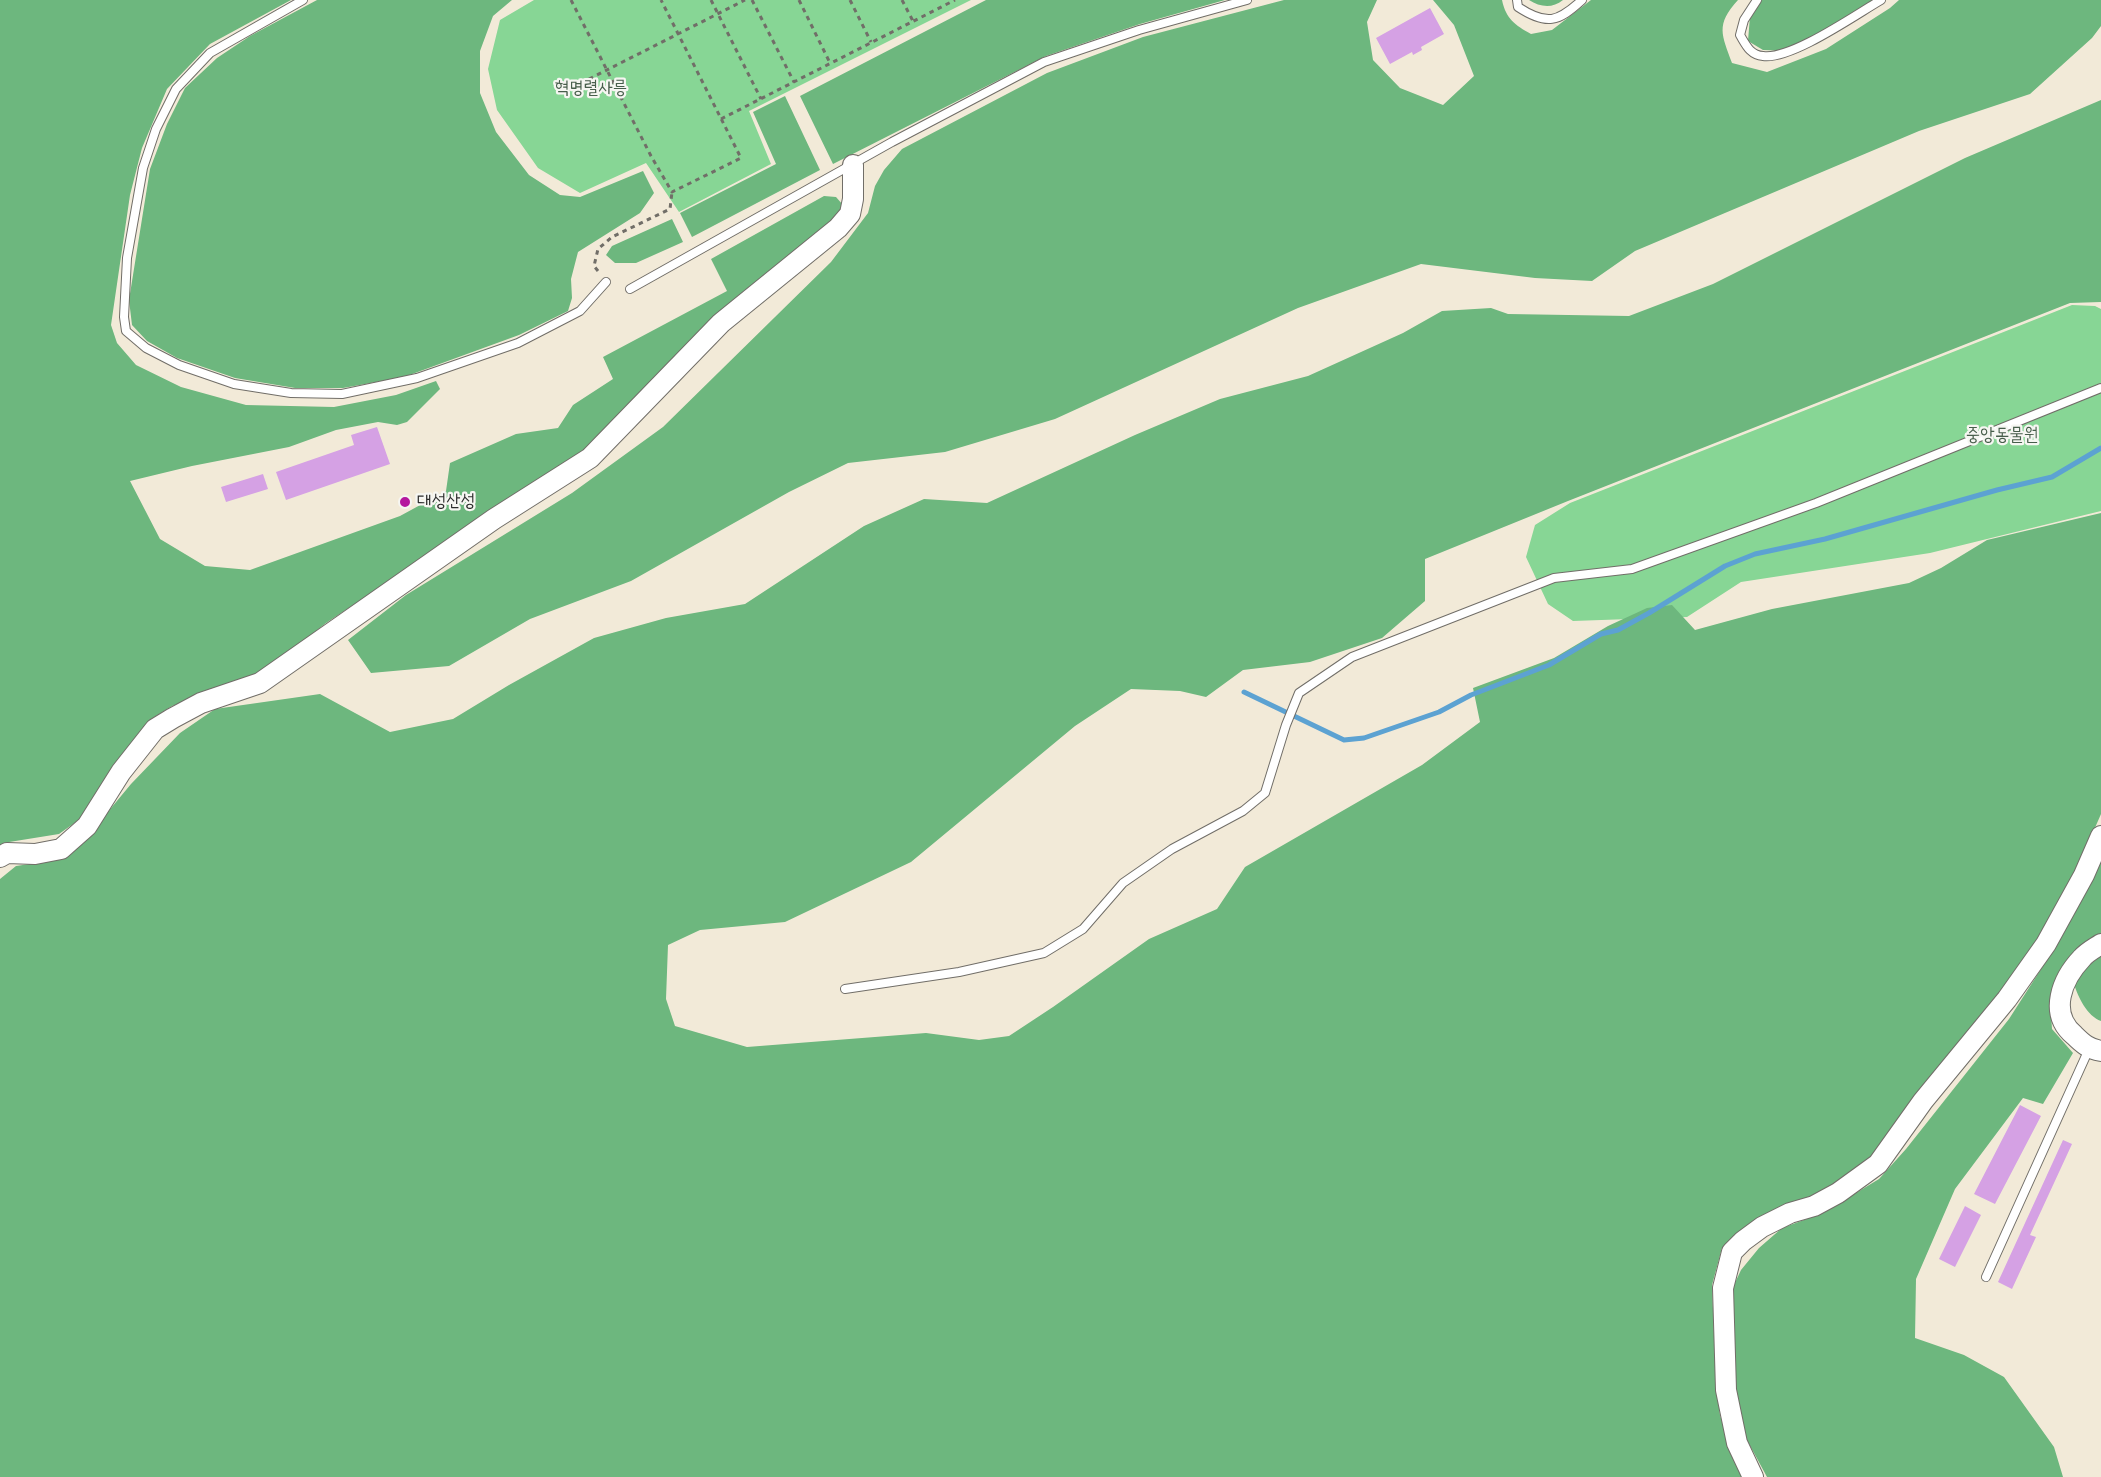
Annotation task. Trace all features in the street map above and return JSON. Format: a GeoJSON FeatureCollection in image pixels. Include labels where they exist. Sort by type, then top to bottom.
{"type":"FeatureCollection","features":[{"type":"Feature","properties":{"kind":"street"},"geometry":{"type":"LineString","coordinates":[[0,857],[7,853],[35,854],[61,849],[87,826],[121,772],[155,729],[201,703],[260,683],[494,519],[590,458],[721,323],[844,221],[850,214],[853,199],[853,165]]}},
{"type":"Feature","properties":{"kind":"street"},"geometry":{"type":"LineString","coordinates":[[1753,1477],[1737,1443],[1726,1390],[1723,1288],[1732,1252],[1762,1227],[1790,1213],[1814,1206],[1838,1193],[1878,1164],[1923,1101],[2007,999],[2046,944],[2084,875],[2101,836]]}},
{"type":"Feature","properties":{"kind":"street"},"geometry":{"type":"LineString","coordinates":[[2095,1050],[2070,1032],[2059,1013],[2061,989],[2082,957],[2101,944]]}},
{"type":"Feature","properties":{"kind":"lane"},"geometry":{"type":"LineString","coordinates":[[303,0],[210,53],[176,89],[156,129],[143,168],[127,258],[124,316],[126,331],[146,348],[179,365],[234,384],[291,393],[342,394],[417,378],[518,343],[580,311],[606,282]]}},
{"type":"Feature","properties":{"kind":"lane"},"geometry":{"type":"LineString","coordinates":[[630,289],[1044,62],[1139,30],[1247,0]]}},
{"type":"Feature","properties":{"kind":"lane"},"geometry":{"type":"LineString","coordinates":[[1517,0],[1518,7],[1533,17],[1548,19],[1565,15],[1582,0]]}},
{"type":"Feature","properties":{"kind":"lane"},"geometry":{"type":"LineString","coordinates":[[1757,0],[1744,20],[1740,35],[1748,50],[1763,56],[1789,53],[1881,0]]}},
{"type":"Feature","properties":{"kind":"lane"},"geometry":{"type":"LineString","coordinates":[[845,989],[959,972],[1044,953],[1083,929],[1123,883],[1172,849],[1243,812],[1264,793],[1286,724],[1299,693],[1352,657],[1554,578],[1632,570],[1816,503],[2101,388]]}},
{"type":"Feature","properties":{"kind":"lane"},"geometry":{"type":"LineString","coordinates":[[1986,1277],[2095,1050]]}},
{"type":"Feature","properties":{"kind":"path"},"geometry":{"type":"LineString","coordinates":[[571,0],[651,156],[672,192],[670,209],[612,237],[598,249],[594,266],[606,282]]}},
{"type":"Feature","properties":{"kind":"path"},"geometry":{"type":"LineString","coordinates":[[661,0],[741,158],[672,192]]}},
{"type":"Feature","properties":{"kind":"path"},"geometry":{"type":"LineString","coordinates":[[711,0],[761,99]]}},
{"type":"Feature","properties":{"kind":"path"},"geometry":{"type":"LineString","coordinates":[[589,79],[745,0]]}},
{"type":"Feature","properties":{"kind":"path"},"geometry":{"type":"LineString","coordinates":[[752,0],[794,82]]}},
{"type":"Feature","properties":{"kind":"path"},"geometry":{"type":"LineString","coordinates":[[799,0],[830,63]]}},
{"type":"Feature","properties":{"kind":"path"},"geometry":{"type":"LineString","coordinates":[[850,0],[871,42]]}},
{"type":"Feature","properties":{"kind":"path"},"geometry":{"type":"LineString","coordinates":[[902,0],[913,21]]}},
{"type":"Feature","properties":{"kind":"path"},"geometry":{"type":"LineString","coordinates":[[721,119],[954,0]]}},
{"type":"Feature","properties":{"kind":"green space"},"geometry":{"type":"Polygon","coordinates":[[[0,0],[291,0],[210,44],[167,89],[142,148],[130,195],[111,325],[117,343],[136,365],[181,387],[246,405],[334,407],[396,395],[436,381],[440,389],[407,422],[397,425],[378,422],[336,430],[289,447],[130,481],[160,539],[205,566],[250,570],[400,516],[446,491],[450,463],[516,434],[558,428],[573,405],[613,379],[603,357],[727,291],[711,259],[824,196],[836,197],[843,205],[837,219],[592,447],[326,623],[267,670],[172,706],[151,719],[80,819],[59,834],[3,843],[0,846],[0,0]]]}},
{"type":"Feature","properties":{"kind":"green space"},"geometry":{"type":"Polygon","coordinates":[[[317,0],[512,0],[493,16],[480,51],[480,93],[496,132],[529,175],[560,195],[580,197],[643,171],[654,193],[640,213],[578,252],[571,279],[572,298],[568,311],[519,335],[404,377],[343,388],[295,388],[235,378],[177,358],[147,341],[132,325],[129,300],[150,169],[167,124],[185,88],[217,58],[250,36],[317,0]]]}},
{"type":"Feature","properties":{"kind":"green space","name":"혁명렬사릉"},"geometry":{"type":"Polygon","coordinates":[[[534,0],[971,0],[749,111],[771,164],[679,212],[646,163],[580,193],[538,168],[497,110],[488,69],[500,20],[534,0]]]}},
{"type":"Feature","properties":{"kind":"green space"},"geometry":{"type":"Polygon","coordinates":[[[986,0],[1225,0],[1140,24],[1046,56],[833,164],[800,96],[986,0]]]}},
{"type":"Feature","properties":{"kind":"green space"},"geometry":{"type":"Polygon","coordinates":[[[1284,0],[1377,0],[1367,22],[1373,60],[1400,88],[1443,105],[1474,76],[1454,25],[1433,0],[1502,0],[1512,21],[1531,34],[1552,30],[1591,0],[1738,0],[1723,24],[1723,37],[1732,63],[1767,72],[1826,49],[1899,0],[2101,0],[2101,26],[2092,38],[2030,94],[1919,131],[1635,251],[1592,281],[1535,278],[1421,264],[1298,308],[1055,419],[945,452],[848,463],[789,492],[631,581],[530,619],[449,666],[371,673],[348,640],[406,595],[572,493],[663,427],[831,262],[868,213],[875,186],[884,170],[902,149],[1047,73],[1143,37],[1284,0]]]}},
{"type":"Feature","properties":{"kind":"green space"},"geometry":{"type":"Polygon","coordinates":[[[1529,0],[1563,0],[1555,5],[1546,6],[1529,0]]]}},
{"type":"Feature","properties":{"kind":"green space"},"geometry":{"type":"Polygon","coordinates":[[[1761,0],[1873,0],[1841,22],[1789,51],[1763,50],[1748,41],[1750,16],[1761,0]]]}},
{"type":"Feature","properties":{"kind":"green space"},"geometry":{"type":"Polygon","coordinates":[[[785,96],[820,170],[692,237],[680,213],[776,164],[753,112],[785,96]]]}},
{"type":"Feature","properties":{"kind":"green space"},"geometry":{"type":"Polygon","coordinates":[[[2101,100],[2101,302],[2070,303],[1425,559],[1425,601],[1382,638],[1310,662],[1243,670],[1206,697],[1180,691],[1131,689],[1075,726],[911,862],[785,922],[700,930],[668,945],[666,999],[675,1026],[747,1047],[926,1033],[979,1040],[1009,1036],[1149,939],[1217,909],[1245,867],[1422,765],[1480,722],[1473,688],[1554,658],[1608,626],[1647,608],[1672,605],[1695,630],[1772,609],[1909,583],[1941,568],[1987,540],[2101,513],[2101,814],[2073,878],[2039,940],[1998,997],[1866,1165],[1842,1183],[1798,1204],[1772,1211],[1740,1232],[1722,1248],[1712,1285],[1716,1386],[1720,1415],[1729,1446],[1744,1477],[0,1477],[0,879],[16,866],[64,859],[180,733],[215,709],[320,694],[390,732],[453,719],[594,638],[666,618],[745,604],[864,526],[924,499],[987,503],[1220,399],[1308,376],[1403,333],[1442,311],[1491,308],[1508,314],[1629,316],[1713,284],[1965,158],[2101,100]]]}},
{"type":"Feature","properties":{"kind":"green space"},"geometry":{"type":"Polygon","coordinates":[[[672,219],[683,242],[636,263],[615,263],[606,255],[612,246],[672,219]]]}},
{"type":"Feature","properties":{"kind":"green space","name":"중앙동물원"},"geometry":{"type":"Polygon","coordinates":[[[2072,305],[2095,306],[2101,309],[2101,511],[1930,553],[1741,582],[1687,617],[1573,621],[1548,604],[1526,557],[1535,525],[1570,503],[2072,305]]]}},
{"type":"Feature","properties":{"kind":"green space"},"geometry":{"type":"Polygon","coordinates":[[[2101,861],[2101,934],[2065,965],[2050,998],[2052,1029],[2073,1053],[2043,1104],[2023,1098],[1955,1189],[1916,1279],[1915,1338],[1964,1355],[2004,1377],[2054,1447],[2063,1477],[1767,1477],[1747,1440],[1732,1390],[1733,1287],[1741,1270],[1759,1248],[1782,1228],[1823,1213],[1879,1179],[1906,1149],[2009,1019],[2061,938],[2101,861]]]}},
{"type":"Feature","properties":{"kind":"green space"},"geometry":{"type":"Polygon","coordinates":[[[2101,956],[2101,1021],[2087,1011],[2074,984],[2084,969],[2101,956]]]}},
{"type":"Feature","properties":{"kind":"building"},"geometry":{"type":"Polygon","coordinates":[[[1430,8],[1444,34],[1421,47],[1422,50],[1413,55],[1412,52],[1390,64],[1376,38],[1430,8]]]}},
{"type":"Feature","properties":{"kind":"building"},"geometry":{"type":"Polygon","coordinates":[[[377,427],[390,464],[286,500],[276,472],[354,445],[351,435],[377,427]]]}},
{"type":"Feature","properties":{"kind":"building"},"geometry":{"type":"Polygon","coordinates":[[[263,474],[268,489],[226,502],[221,487],[263,474]]]}},
{"type":"Feature","properties":{"kind":"building"},"geometry":{"type":"Polygon","coordinates":[[[2020,1105],[2041,1116],[1995,1204],[1974,1194],[2020,1105]]]}},
{"type":"Feature","properties":{"kind":"building"},"geometry":{"type":"Polygon","coordinates":[[[2063,1140],[2072,1144],[2030,1235],[2036,1237],[2012,1289],[1998,1282],[2063,1140]]]}},
{"type":"Feature","properties":{"kind":"building"},"geometry":{"type":"Polygon","coordinates":[[[1965,1206],[1981,1215],[1955,1267],[1939,1259],[1965,1206]]]}},
{"type":"Feature","properties":{"kind":"waterway"},"geometry":{"type":"LineString","coordinates":[[1244,692],[1344,740],[1364,738],[1439,712],[1471,695],[1549,665],[1601,634],[1618,630],[1649,613],[1725,566],[1755,554],[1825,539],[1997,490],[2052,477],[2101,448]]}},
{"type":"Feature","properties":{"kind":"place","name":"대성산성"},"geometry":{"type":"Point","coordinates":[405,502]}}]}
